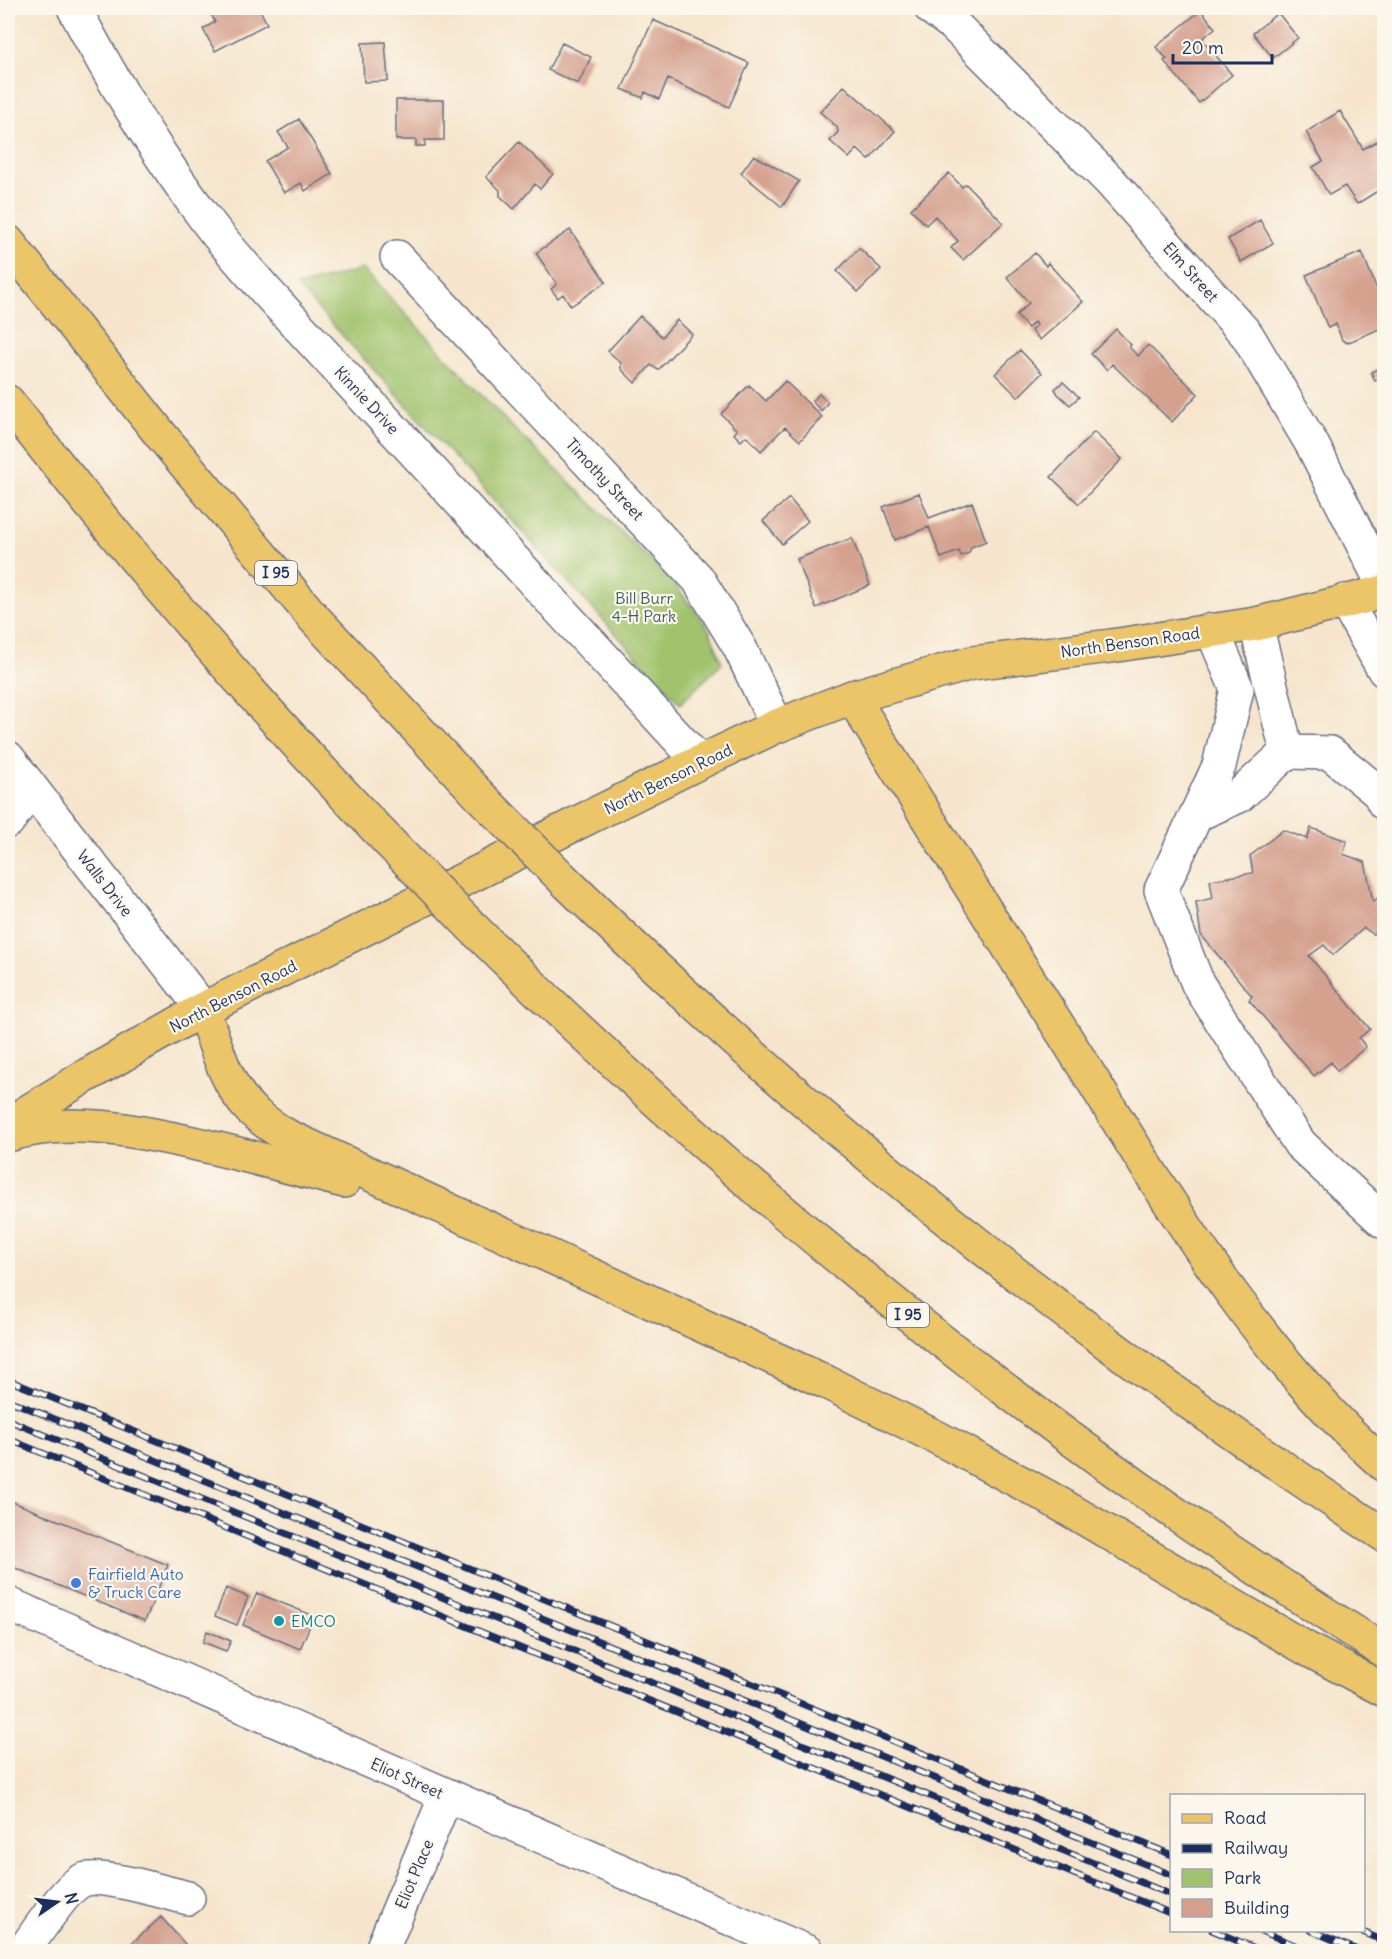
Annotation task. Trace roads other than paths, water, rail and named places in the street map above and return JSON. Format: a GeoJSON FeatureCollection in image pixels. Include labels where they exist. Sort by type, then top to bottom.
{"type":"FeatureCollection","features":[{"type":"Feature","properties":{"kind":"main road"},"geometry":{"type":"LineString","coordinates":[[8,220],[85,340]]}},
{"type":"Feature","properties":{"kind":"main road","name":"I 95"},"geometry":{"type":"LineString","coordinates":[[8,242],[190,471],[313,617],[479,795],[645,959],[824,1119],[917,1196],[1105,1342],[1212,1419],[1384,1535]]}},
{"type":"Feature","properties":{"kind":"main road","name":"I 95"},"geometry":{"type":"LineString","coordinates":[[10,405],[177,609],[304,752],[472,928],[641,1089],[827,1250],[924,1328],[1220,1544],[1384,1651]]}},
{"type":"Feature","properties":{"kind":"main road","name":"North Benson Road"},"geometry":{"type":"LineString","coordinates":[[8,1124],[84,1077],[203,1009],[700,762],[777,726],[852,697],[972,663],[1111,646],[1256,624],[1384,592]]}},
{"type":"Feature","properties":{"kind":"main road"},"geometry":{"type":"LineString","coordinates":[[852,697],[1140,1157],[1218,1274],[1300,1380],[1349,1433],[1384,1465]]}},
{"type":"Feature","properties":{"kind":"main road"},"geometry":{"type":"LineString","coordinates":[[203,1009],[236,1091],[249,1108],[267,1123],[313,1150],[815,1377],[938,1438],[1046,1496],[1307,1649],[1384,1690]]}},
{"type":"Feature","properties":{"kind":"main road"},"geometry":{"type":"LineString","coordinates":[[8,1135],[52,1127],[86,1126],[153,1134],[297,1168],[494,1231]]}},
{"type":"Feature","properties":{"kind":"street","name":"Kinnie Drive"},"geometry":{"type":"LineString","coordinates":[[74,8],[110,76],[159,153],[208,223],[266,291],[700,762]]}},
{"type":"Feature","properties":{"kind":"street","name":"Elm Street"},"geometry":{"type":"LineString","coordinates":[[931,8],[954,25],[1109,180],[1248,335],[1313,446],[1384,586]]}},
{"type":"Feature","properties":{"kind":"street","name":"Timothy Street"},"geometry":{"type":"LineString","coordinates":[[398,257],[698,579],[740,648],[777,726]]}},
{"type":"Feature","properties":{"kind":"street"},"geometry":{"type":"LineString","coordinates":[[1345,601],[1384,670]]}},
{"type":"Feature","properties":{"kind":"street"},"geometry":{"type":"LineString","coordinates":[[1256,624],[1287,752]]}},
{"type":"Feature","properties":{"kind":"street"},"geometry":{"type":"LineString","coordinates":[[1212,630],[1237,689],[1219,766],[1161,890],[1198,984],[1300,1144],[1384,1222]]}},
{"type":"Feature","properties":{"kind":"street"},"geometry":{"type":"LineString","coordinates":[[1198,814],[1239,796],[1287,752],[1329,753],[1379,793],[1384,803]]}},
{"type":"Feature","properties":{"kind":"street","name":"Walls Drive"},"geometry":{"type":"LineString","coordinates":[[8,758],[203,1009]]}},
{"type":"Feature","properties":{"kind":"street"},"geometry":{"type":"LineString","coordinates":[[8,821],[32,789]]}},
{"type":"Feature","properties":{"kind":"street","name":"Eliot Street"},"geometry":{"type":"LineString","coordinates":[[8,1605],[807,1952]]}},
{"type":"Feature","properties":{"kind":"street","name":"Eliot Place"},"geometry":{"type":"LineString","coordinates":[[381,1952],[446,1796]]}},
{"type":"Feature","properties":{"kind":"street"},"geometry":{"type":"LineString","coordinates":[[23,1952],[61,1900],[82,1880],[102,1879],[189,1898]]}},
{"type":"Feature","properties":{"kind":"railway"},"geometry":{"type":"LineString","coordinates":[[8,1380],[1170,1854]]}},
{"type":"Feature","properties":{"kind":"railway"},"geometry":{"type":"LineString","coordinates":[[8,1400],[1170,1874]]}},
{"type":"Feature","properties":{"kind":"railway"},"geometry":{"type":"LineString","coordinates":[[8,1420],[1170,1894]]}},
{"type":"Feature","properties":{"kind":"railway"},"geometry":{"type":"LineString","coordinates":[[8,1439],[1170,1913]]}},
{"type":"Feature","properties":{"kind":"railway"},"geometry":{"type":"LineString","coordinates":[[1217,1932],[1264,1952]]}},
{"type":"Feature","properties":{"kind":"railway"},"geometry":{"type":"LineString","coordinates":[[1264,1932],[1311,1952]]}},
{"type":"Feature","properties":{"kind":"railway"},"geometry":{"type":"LineString","coordinates":[[1315,1932],[1362,1952]]}},
{"type":"Feature","properties":{"kind":"railway"},"geometry":{"type":"LineString","coordinates":[[1363,1932],[1384,1941]]}},
{"type":"Feature","properties":{"kind":"place","name":"Fairfield Auto & Truck Care"},"geometry":{"type":"Point","coordinates":[76,1583]}},
{"type":"Feature","properties":{"kind":"place","name":"EMCO"},"geometry":{"type":"Point","coordinates":[279,1621]}},
{"type":"Feature","properties":{"kind":"park label","name":"Bill Burr 4-H Park"},"geometry":{"type":"Point","coordinates":[644,607]}}]}
